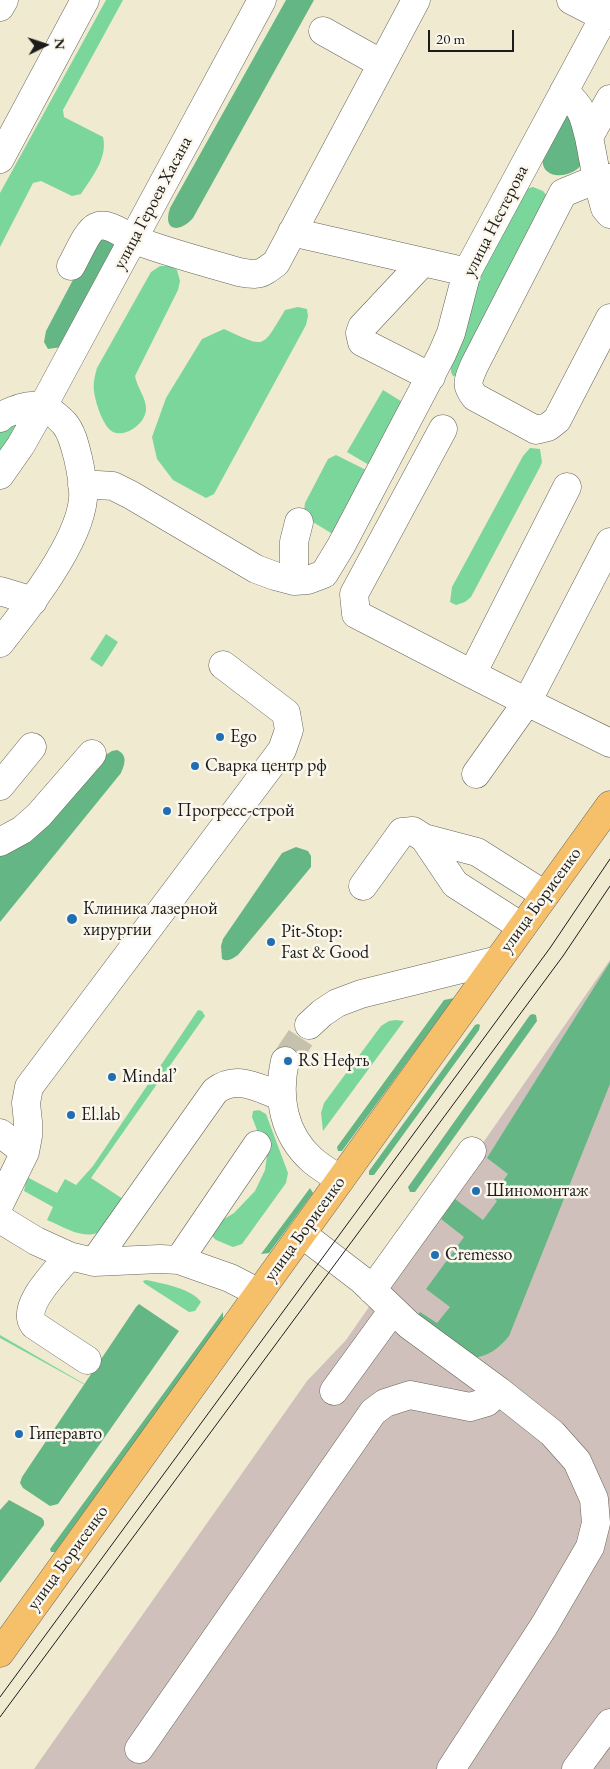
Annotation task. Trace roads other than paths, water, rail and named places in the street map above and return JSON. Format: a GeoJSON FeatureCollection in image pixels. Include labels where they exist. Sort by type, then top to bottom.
{"type":"FeatureCollection","features":[{"type":"Feature","properties":{"kind":"main road","name":"улица Борисенко"},"geometry":{"type":"LineString","coordinates":[[0,1653],[610,805]]}},
{"type":"Feature","properties":{"kind":"street"},"geometry":{"type":"LineString","coordinates":[[0,7],[4,0]]}},
{"type":"Feature","properties":{"kind":"street"},"geometry":{"type":"LineString","coordinates":[[0,159],[85,0]]}},
{"type":"Feature","properties":{"kind":"street","name":"улица Героев Хасана"},"geometry":{"type":"LineString","coordinates":[[0,475],[20,445],[15,408],[133,239],[262,0]]}},
{"type":"Feature","properties":{"kind":"street"},"geometry":{"type":"LineString","coordinates":[[72,266],[90,231],[96,227],[107,226],[133,239],[239,272],[261,274],[276,263],[416,0]]}},
{"type":"Feature","properties":{"kind":"street"},"geometry":{"type":"LineString","coordinates":[[571,0],[607,11]]}},
{"type":"Feature","properties":{"kind":"street","name":"улица Нестерова"},"geometry":{"type":"LineString","coordinates":[[294,581],[308,580],[324,574],[341,546],[431,378],[451,333],[467,272],[607,11]]}},
{"type":"Feature","properties":{"kind":"street"},"geometry":{"type":"LineString","coordinates":[[322,31],[382,64]]}},
{"type":"Feature","properties":{"kind":"street"},"geometry":{"type":"LineString","coordinates":[[564,91],[579,105],[584,114],[589,137],[603,178],[605,208],[610,214]]}},
{"type":"Feature","properties":{"kind":"street"},"geometry":{"type":"LineString","coordinates":[[589,137],[610,99]]}},
{"type":"Feature","properties":{"kind":"street"},"geometry":{"type":"LineString","coordinates":[[603,178],[563,193],[474,366],[468,380],[468,389],[475,397],[536,430],[548,427],[556,420],[610,318]]}},
{"type":"Feature","properties":{"kind":"street"},"geometry":{"type":"LineString","coordinates":[[292,232],[467,272]]}},
{"type":"Feature","properties":{"kind":"street"},"geometry":{"type":"LineString","coordinates":[[423,262],[362,327],[360,333],[362,342],[431,378]]}},
{"type":"Feature","properties":{"kind":"street"},"geometry":{"type":"LineString","coordinates":[[0,643],[33,600],[72,536],[83,499],[82,474],[68,428],[54,413],[15,408]]}},
{"type":"Feature","properties":{"kind":"street"},"geometry":{"type":"LineString","coordinates":[[443,429],[354,594],[353,603],[356,614],[610,743]]}},
{"type":"Feature","properties":{"kind":"street"},"geometry":{"type":"LineString","coordinates":[[82,484],[113,486],[256,570],[294,581],[294,542],[299,522]]}},
{"type":"Feature","properties":{"kind":"street"},"geometry":{"type":"LineString","coordinates":[[472,674],[567,487]]}},
{"type":"Feature","properties":{"kind":"street"},"geometry":{"type":"LineString","coordinates":[[476,774],[527,702],[610,542]]}},
{"type":"Feature","properties":{"kind":"street"},"geometry":{"type":"LineString","coordinates":[[0,591],[33,600]]}},
{"type":"Feature","properties":{"kind":"street"},"geometry":{"type":"LineString","coordinates":[[223,665],[286,713],[289,730],[282,750],[29,1087],[26,1103],[28,1136],[25,1152],[1,1216],[36,1241],[82,1259],[179,1260],[230,1278],[259,1293]]}},
{"type":"Feature","properties":{"kind":"street"},"geometry":{"type":"LineString","coordinates":[[0,786],[32,747]]}},
{"type":"Feature","properties":{"kind":"street"},"geometry":{"type":"LineString","coordinates":[[0,842],[22,830],[39,815],[92,754]]}},
{"type":"Feature","properties":{"kind":"street"},"geometry":{"type":"LineString","coordinates":[[362,886],[402,832],[413,831],[424,838],[477,852],[545,895]]}},
{"type":"Feature","properties":{"kind":"street"},"geometry":{"type":"LineString","coordinates":[[424,838],[455,884],[522,927]]}},
{"type":"Feature","properties":{"kind":"street"},"geometry":{"type":"LineString","coordinates":[[309,1025],[322,1012],[337,1003],[361,994],[498,960]]}},
{"type":"Feature","properties":{"kind":"street"},"geometry":{"type":"LineString","coordinates":[[285,1061],[281,1077],[281,1096],[284,1117],[291,1133],[312,1160],[340,1180]]}},
{"type":"Feature","properties":{"kind":"street"},"geometry":{"type":"LineString","coordinates":[[87,1360],[34,1324],[31,1320],[31,1307],[36,1298],[82,1259],[215,1091],[227,1083],[235,1082],[245,1083],[281,1096]]}},
{"type":"Feature","properties":{"kind":"street"},"geometry":{"type":"LineString","coordinates":[[0,1133],[25,1152]]}},
{"type":"Feature","properties":{"kind":"street"},"geometry":{"type":"LineString","coordinates":[[179,1260],[257,1145]]}},
{"type":"Feature","properties":{"kind":"street"},"geometry":{"type":"LineString","coordinates":[[372,1290],[472,1151]]}},
{"type":"Feature","properties":{"kind":"street"},"geometry":{"type":"LineString","coordinates":[[302,1234],[372,1290],[409,1325],[499,1391],[552,1433],[577,1461],[603,1518],[590,1547],[544,1626],[451,1769]]}},
{"type":"Feature","properties":{"kind":"street"},"geometry":{"type":"LineString","coordinates":[[334,1391],[393,1310]]}},
{"type":"Feature","properties":{"kind":"street"},"geometry":{"type":"LineString","coordinates":[[139,1749],[373,1412],[385,1403],[410,1395],[470,1406],[487,1402],[499,1391]]}},
{"type":"Feature","properties":{"kind":"street"},"geometry":{"type":"LineString","coordinates":[[576,1769],[610,1724]]}},
{"type":"Feature","properties":{"kind":"tunnel"},"geometry":{"type":"LineString","coordinates":[[285,1061],[309,1025]]}},
{"type":"Feature","properties":{"kind":"tram line"},"geometry":{"type":"LineString","coordinates":[[0,1697],[550,948],[610,859]]}},
{"type":"Feature","properties":{"kind":"tram line"},"geometry":{"type":"LineString","coordinates":[[0,1717],[563,956],[610,886]]}},
{"type":"Feature","properties":{"kind":"place","name":"Ego"},"geometry":{"type":"Point","coordinates":[220,737]}},
{"type":"Feature","properties":{"kind":"place","name":"Сварка центр рф"},"geometry":{"type":"Point","coordinates":[195,766]}},
{"type":"Feature","properties":{"kind":"place","name":"Прогресс-строй"},"geometry":{"type":"Point","coordinates":[167,811]}},
{"type":"Feature","properties":{"kind":"place","name":"Клиника лазерной хирургии"},"geometry":{"type":"Point","coordinates":[72,919]}},
{"type":"Feature","properties":{"kind":"place","name":"Pit-Stop: Fast & Good"},"geometry":{"type":"Point","coordinates":[271,942]}},
{"type":"Feature","properties":{"kind":"place","name":"RS Нефть"},"geometry":{"type":"Point","coordinates":[288,1061]}},
{"type":"Feature","properties":{"kind":"place","name":"Mindal’"},"geometry":{"type":"Point","coordinates":[112,1077]}},
{"type":"Feature","properties":{"kind":"place","name":"El.lab"},"geometry":{"type":"Point","coordinates":[71,1115]}},
{"type":"Feature","properties":{"kind":"place","name":"Шиномонтаж"},"geometry":{"type":"Point","coordinates":[476,1191]}},
{"type":"Feature","properties":{"kind":"place","name":"Cremesso"},"geometry":{"type":"Point","coordinates":[435,1255]}},
{"type":"Feature","properties":{"kind":"place","name":"Гиперавто"},"geometry":{"type":"Point","coordinates":[19,1434]}}]}
